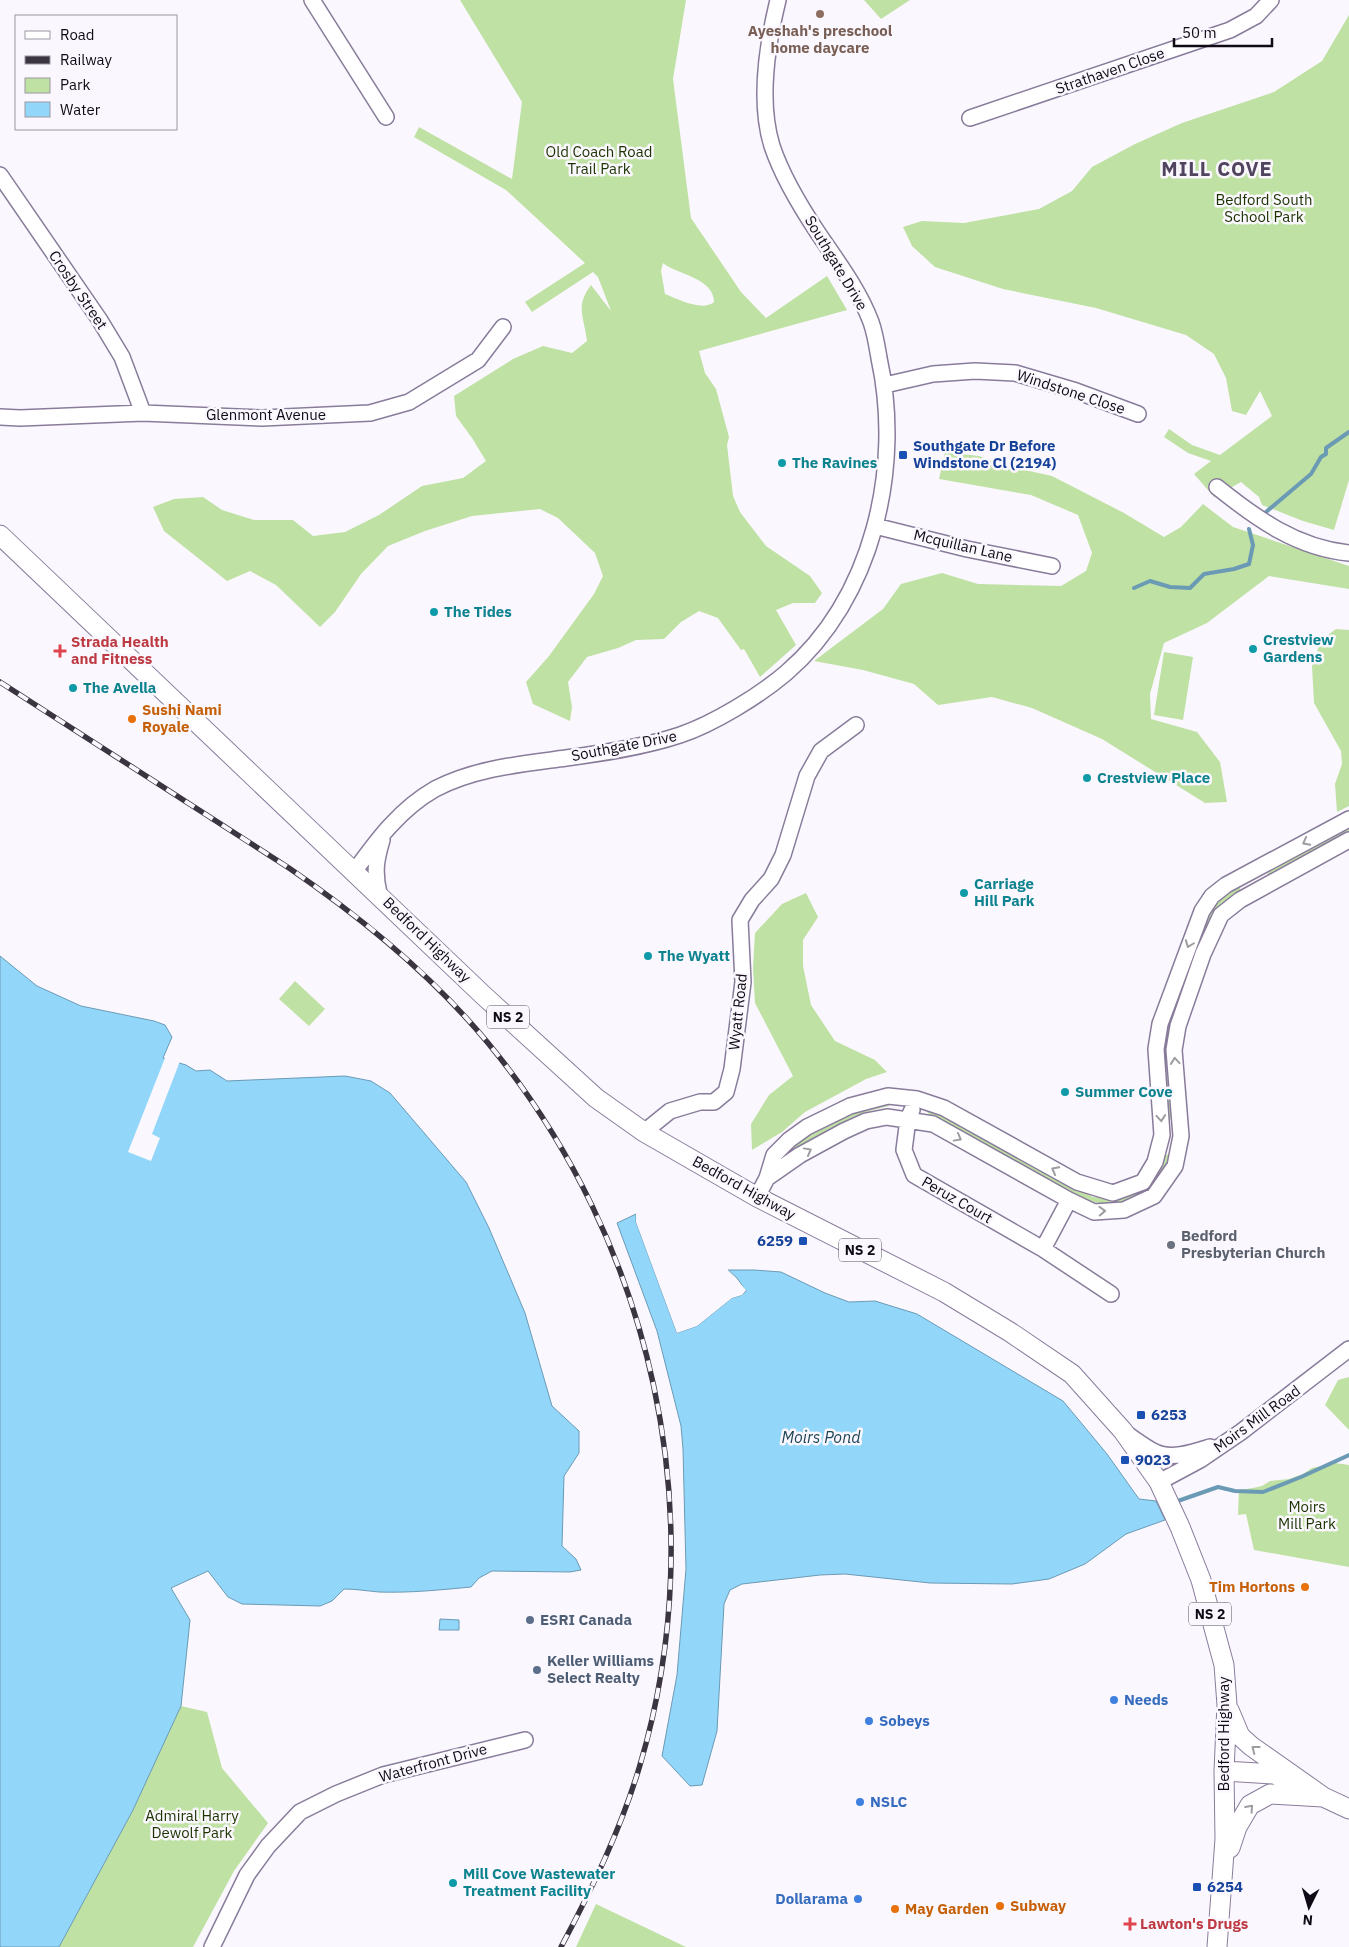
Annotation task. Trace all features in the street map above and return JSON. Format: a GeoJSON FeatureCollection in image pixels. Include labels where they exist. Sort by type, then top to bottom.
{"type":"FeatureCollection","features":[{"type":"Feature","properties":{"kind":"main road","name":"Bedford Highway"},"geometry":{"type":"LineString","coordinates":[[0,535],[483,995],[596,1098],[644,1132],[758,1197],[944,1292],[1010,1332],[1072,1374],[1123,1431],[1162,1489],[1180,1527],[1201,1580],[1224,1665],[1227,1705],[1224,1771],[1224,1868],[1217,1947]]}},
{"type":"Feature","properties":{"kind":"main road"},"geometry":{"type":"LineString","coordinates":[[1227,1705],[1240,1736],[1251,1746],[1323,1797]]}},
{"type":"Feature","properties":{"kind":"main road"},"geometry":{"type":"LineString","coordinates":[[1224,1771],[1274,1774],[1349,1809]]}},
{"type":"Feature","properties":{"kind":"main road"},"geometry":{"type":"LineString","coordinates":[[1224,1868],[1237,1827],[1250,1805],[1270,1794],[1323,1797]]}},
{"type":"Feature","properties":{"kind":"street"},"geometry":{"type":"LineString","coordinates":[[312,0],[386,117]]}},
{"type":"Feature","properties":{"kind":"street","name":"Southgate Drive"},"geometry":{"type":"LineString","coordinates":[[354,872],[384,831],[408,808],[435,790],[467,776],[522,763],[639,746],[682,735],[730,711],[784,675],[811,650],[839,610],[858,572],[870,545],[882,490],[888,430],[885,385],[872,324],[854,287],[789,186],[772,145],[767,119],[765,82],[768,39],[778,0]]}},
{"type":"Feature","properties":{"kind":"street","name":"Strathaven Close"},"geometry":{"type":"LineString","coordinates":[[970,118],[1230,30],[1256,16],[1271,0]]}},
{"type":"Feature","properties":{"kind":"street","name":"Crosby Street"},"geometry":{"type":"LineString","coordinates":[[0,175],[99,319],[118,350],[143,413]]}},
{"type":"Feature","properties":{"kind":"street","name":"Glenmont Avenue"},"geometry":{"type":"LineString","coordinates":[[0,417],[20,418],[143,413],[262,418],[370,413],[409,402],[478,360],[503,327]]}},
{"type":"Feature","properties":{"kind":"street","name":"Windstone Close"},"geometry":{"type":"LineString","coordinates":[[885,385],[933,374],[975,371],[1015,373],[1076,391],[1138,414]]}},
{"type":"Feature","properties":{"kind":"street"},"geometry":{"type":"LineString","coordinates":[[1217,487],[1251,514],[1279,532],[1305,543],[1349,553]]}},
{"type":"Feature","properties":{"kind":"street","name":"Mcquillan Lane"},"geometry":{"type":"LineString","coordinates":[[875,526],[1052,566]]}},
{"type":"Feature","properties":{"kind":"street","name":"Wyatt Road"},"geometry":{"type":"LineString","coordinates":[[644,1132],[670,1111],[700,1102],[714,1102],[726,1092],[732,1069],[743,982],[740,920],[752,900],[771,879],[783,855],[807,776],[821,751],[856,725]]}},
{"type":"Feature","properties":{"kind":"street"},"geometry":{"type":"LineString","coordinates":[[758,1197],[768,1178],[774,1155],[790,1140],[807,1127],[850,1106],[888,1096],[917,1099],[944,1108],[1077,1182],[1113,1192],[1143,1182],[1156,1162],[1162,1136],[1156,1049],[1160,1024],[1202,911],[1212,896],[1226,885],[1349,818]]}},
{"type":"Feature","properties":{"kind":"street"},"geometry":{"type":"LineString","coordinates":[[378,894],[375,876],[376,860],[384,831]]}},
{"type":"Feature","properties":{"kind":"street"},"geometry":{"type":"LineString","coordinates":[[768,1178],[800,1155],[844,1131],[866,1121],[887,1117],[933,1124],[1094,1212],[1124,1210],[1154,1196],[1175,1166],[1181,1136],[1174,1050],[1178,1026],[1204,954],[1221,915],[1246,896],[1349,840]]}},
{"type":"Feature","properties":{"kind":"street","name":"Peruz Court"},"geometry":{"type":"LineString","coordinates":[[917,1099],[908,1119],[904,1150],[914,1175],[1043,1249],[1111,1294]]}},
{"type":"Feature","properties":{"kind":"street"},"geometry":{"type":"LineString","coordinates":[[1043,1249],[1069,1200]]}},
{"type":"Feature","properties":{"kind":"street","name":"Moirs Mill Road"},"geometry":{"type":"LineString","coordinates":[[1162,1489],[1280,1404],[1349,1349]]}},
{"type":"Feature","properties":{"kind":"street"},"geometry":{"type":"LineString","coordinates":[[1123,1431],[1156,1453],[1173,1455],[1193,1453],[1226,1442]]}},
{"type":"Feature","properties":{"kind":"street","name":"Waterfront Drive"},"geometry":{"type":"LineString","coordinates":[[212,1947],[247,1875],[268,1846],[300,1812],[336,1794],[383,1775],[525,1740]]}},
{"type":"Feature","properties":{"kind":"green space","name":"Old Coach Road Trail Park"},"geometry":{"type":"Polygon","coordinates":[[[460,0],[686,0],[673,79],[691,218],[741,292],[766,318],[827,276],[847,310],[699,351],[705,373],[716,389],[729,437],[727,445],[733,496],[740,512],[766,546],[810,576],[822,593],[815,603],[793,603],[776,610],[796,645],[760,677],[744,649],[741,650],[718,618],[699,611],[681,622],[664,639],[636,640],[618,648],[587,657],[568,682],[572,707],[570,721],[533,704],[526,682],[549,656],[594,594],[603,576],[595,553],[558,518],[540,509],[472,516],[425,531],[388,546],[361,574],[335,612],[320,627],[276,585],[250,571],[227,581],[164,531],[153,507],[174,499],[203,497],[222,510],[254,520],[293,520],[313,536],[345,532],[379,515],[422,486],[463,478],[486,461],[456,416],[454,396],[513,359],[543,346],[572,353],[587,341],[582,306],[586,292],[591,285],[611,311],[598,277],[593,272],[532,312],[525,302],[585,263],[506,190],[414,137],[419,127],[512,179],[522,102],[460,0]],[[663,263],[661,271],[665,294],[703,306],[714,302],[708,287],[702,282],[663,263]]]}},
{"type":"Feature","properties":{"kind":"green space"},"geometry":{"type":"Polygon","coordinates":[[[864,0],[910,0],[881,19],[864,0]]]}},
{"type":"Feature","properties":{"kind":"green space","name":"Bedford South School Park"},"geometry":{"type":"Polygon","coordinates":[[[1349,15],[1349,480],[1334,530],[1303,521],[1262,505],[1259,497],[1241,482],[1214,497],[1194,474],[1211,461],[1188,453],[1164,437],[1169,429],[1192,445],[1220,455],[1272,416],[1260,391],[1246,415],[1232,411],[1226,378],[1214,354],[1186,335],[1096,308],[1003,289],[935,267],[912,246],[903,227],[922,221],[964,223],[1039,209],[1072,191],[1092,167],[1135,144],[1182,123],[1274,92],[1322,61],[1349,15]]]}},
{"type":"Feature","properties":{"kind":"green space"},"geometry":{"type":"Polygon","coordinates":[[[945,452],[979,456],[1003,465],[1052,476],[1124,513],[1164,537],[1181,527],[1203,504],[1233,527],[1349,566],[1349,589],[1269,576],[1207,623],[1164,643],[1150,694],[1151,719],[1197,732],[1220,762],[1227,802],[1205,803],[1102,739],[1032,708],[992,697],[938,705],[914,684],[863,670],[814,661],[883,609],[901,584],[942,573],[978,584],[1061,586],[1086,571],[1092,553],[1078,515],[1031,495],[939,479],[945,452]]]}},
{"type":"Feature","properties":{"kind":"green space"},"geometry":{"type":"Polygon","coordinates":[[[1336,629],[1349,630],[1349,806],[1337,812],[1335,784],[1342,764],[1341,751],[1314,703],[1312,666],[1321,640],[1336,629]]]}},
{"type":"Feature","properties":{"kind":"green space"},"geometry":{"type":"Polygon","coordinates":[[[1164,652],[1193,657],[1183,720],[1154,715],[1164,652]]]}},
{"type":"Feature","properties":{"kind":"green space"},"geometry":{"type":"Polygon","coordinates":[[[1349,825],[1349,832],[1270,875],[1267,874],[1276,866],[1349,825]]]}},
{"type":"Feature","properties":{"kind":"green space"},"geometry":{"type":"Polygon","coordinates":[[[1239,887],[1241,890],[1222,903],[1207,926],[1165,1034],[1165,1023],[1195,940],[1213,904],[1229,891],[1239,887]]]}},
{"type":"Feature","properties":{"kind":"green space"},"geometry":{"type":"Polygon","coordinates":[[[806,893],[818,917],[803,940],[803,966],[811,1005],[835,1041],[875,1060],[887,1072],[866,1079],[805,1112],[782,1132],[752,1150],[751,1124],[769,1095],[793,1076],[755,1003],[753,968],[755,933],[782,904],[806,893]]]}},
{"type":"Feature","properties":{"kind":"green space"},"geometry":{"type":"Polygon","coordinates":[[[295,981],[325,1009],[309,1026],[279,999],[295,981]]]}},
{"type":"Feature","properties":{"kind":"green space"},"geometry":{"type":"Polygon","coordinates":[[[1163,1060],[1171,1097],[1171,1119],[1169,1120],[1167,1116],[1163,1060]]]}},
{"type":"Feature","properties":{"kind":"green space"},"geometry":{"type":"Polygon","coordinates":[[[890,1103],[889,1106],[863,1113],[828,1130],[776,1166],[781,1155],[789,1147],[845,1114],[890,1103]]]}},
{"type":"Feature","properties":{"kind":"green space"},"geometry":{"type":"Polygon","coordinates":[[[930,1109],[1093,1197],[1106,1198],[1137,1191],[1140,1193],[1140,1196],[1116,1203],[1091,1202],[931,1116],[927,1112],[930,1109]]]}},
{"type":"Feature","properties":{"kind":"green space"},"geometry":{"type":"Polygon","coordinates":[[[1170,1153],[1170,1161],[1155,1183],[1153,1182],[1151,1179],[1165,1156],[1170,1153]]]}},
{"type":"Feature","properties":{"kind":"green space"},"geometry":{"type":"Polygon","coordinates":[[[1349,1377],[1349,1430],[1325,1405],[1338,1380],[1349,1377]]]}},
{"type":"Feature","properties":{"kind":"green space","name":"Moirs Mill Park"},"geometry":{"type":"Polygon","coordinates":[[[1335,1463],[1349,1465],[1349,1567],[1254,1550],[1246,1514],[1238,1515],[1239,1490],[1262,1486],[1270,1481],[1289,1479],[1303,1474],[1312,1468],[1335,1463]]]}},
{"type":"Feature","properties":{"kind":"green space","name":"Admiral Harry Dewolf Park"},"geometry":{"type":"Polygon","coordinates":[[[181,1706],[207,1712],[222,1768],[268,1823],[234,1871],[193,1947],[59,1947],[133,1810],[181,1706]]]}},
{"type":"Feature","properties":{"kind":"green space"},"geometry":{"type":"Polygon","coordinates":[[[596,1904],[686,1947],[576,1947],[596,1904]]]}},
{"type":"Feature","properties":{"kind":"water"},"geometry":{"type":"Polygon","coordinates":[[[0,956],[37,986],[81,1006],[165,1025],[172,1037],[163,1058],[186,1065],[196,1071],[210,1070],[227,1081],[345,1076],[371,1081],[390,1093],[466,1182],[489,1228],[525,1313],[552,1406],[579,1431],[579,1453],[564,1476],[562,1546],[576,1559],[581,1570],[570,1572],[492,1571],[479,1578],[471,1587],[414,1592],[344,1589],[332,1601],[320,1606],[242,1604],[228,1597],[208,1571],[171,1588],[190,1620],[181,1706],[133,1810],[59,1947],[0,1947],[0,956]]]}},
{"type":"Feature","properties":{"kind":"water","name":"Moirs Pond"},"geometry":{"type":"Polygon","coordinates":[[[636,1214],[636,1222],[677,1333],[697,1326],[732,1298],[742,1295],[746,1291],[737,1278],[728,1270],[781,1272],[849,1302],[875,1301],[917,1314],[1063,1401],[1107,1454],[1139,1499],[1156,1501],[1165,1520],[1126,1534],[1085,1564],[1049,1579],[1012,1584],[930,1583],[845,1574],[742,1584],[730,1590],[724,1604],[717,1731],[702,1785],[690,1786],[662,1756],[677,1675],[686,1569],[683,1449],[681,1426],[657,1331],[617,1223],[636,1214]]]}},
{"type":"Feature","properties":{"kind":"water"},"geometry":{"type":"Polygon","coordinates":[[[440,1619],[459,1620],[459,1630],[439,1630],[440,1619]]]}},
{"type":"Feature","properties":{"kind":"pier"},"geometry":{"type":"Polygon","coordinates":[[[174,1035],[175,1038],[167,1056],[180,1061],[152,1134],[160,1138],[151,1161],[128,1152],[174,1035]]]}},
{"type":"Feature","properties":{"kind":"pier"},"geometry":{"type":"Polygon","coordinates":[[[639,1213],[639,1222],[678,1330],[696,1323],[730,1296],[743,1290],[726,1272],[726,1268],[746,1290],[742,1295],[732,1298],[697,1326],[677,1333],[636,1222],[636,1214],[639,1213]]]}},
{"type":"Feature","properties":{"kind":"waterway"},"geometry":{"type":"LineString","coordinates":[[1266,512],[1311,474],[1321,457],[1326,454],[1326,448],[1349,432]]}},
{"type":"Feature","properties":{"kind":"waterway"},"geometry":{"type":"LineString","coordinates":[[1134,588],[1150,581],[1170,587],[1190,588],[1204,574],[1234,569],[1249,564],[1253,545],[1249,529]]}},
{"type":"Feature","properties":{"kind":"waterway"},"geometry":{"type":"LineString","coordinates":[[1175,1502],[1218,1487],[1235,1491],[1263,1492],[1349,1455]]}},
{"type":"Feature","properties":{"kind":"railway"},"geometry":{"type":"LineString","coordinates":[[0,682],[289,868],[369,927],[419,970],[488,1043],[545,1121],[592,1205],[628,1294],[654,1386],[668,1480],[671,1575],[661,1671],[640,1765],[624,1812],[605,1858],[561,1947]]}},
{"type":"Feature","properties":{"kind":"place","name":"Ayeshah's preschool home daycare"},"geometry":{"type":"Point","coordinates":[820,14]}},
{"type":"Feature","properties":{"kind":"place","name":"Southgate Dr Before Windstone Cl (2194)"},"geometry":{"type":"Point","coordinates":[903,455]}},
{"type":"Feature","properties":{"kind":"place","name":"The Ravines"},"geometry":{"type":"Point","coordinates":[782,463]}},
{"type":"Feature","properties":{"kind":"place","name":"The Tides"},"geometry":{"type":"Point","coordinates":[434,612]}},
{"type":"Feature","properties":{"kind":"place","name":"Crestview Gardens"},"geometry":{"type":"Point","coordinates":[1253,649]}},
{"type":"Feature","properties":{"kind":"place","name":"Strada Health and Fitness"},"geometry":{"type":"Point","coordinates":[60,651]}},
{"type":"Feature","properties":{"kind":"place","name":"The Avella"},"geometry":{"type":"Point","coordinates":[73,688]}},
{"type":"Feature","properties":{"kind":"place","name":"Sushi Nami Royale"},"geometry":{"type":"Point","coordinates":[132,719]}},
{"type":"Feature","properties":{"kind":"place","name":"Crestview Place"},"geometry":{"type":"Point","coordinates":[1087,778]}},
{"type":"Feature","properties":{"kind":"place","name":"Carriage Hill Park"},"geometry":{"type":"Point","coordinates":[964,893]}},
{"type":"Feature","properties":{"kind":"place","name":"The Wyatt"},"geometry":{"type":"Point","coordinates":[648,956]}},
{"type":"Feature","properties":{"kind":"place","name":"Summer Cove"},"geometry":{"type":"Point","coordinates":[1065,1092]}},
{"type":"Feature","properties":{"kind":"place","name":"6259"},"geometry":{"type":"Point","coordinates":[803,1241]}},
{"type":"Feature","properties":{"kind":"place","name":"Bedford Presbyterian Church"},"geometry":{"type":"Point","coordinates":[1171,1245]}},
{"type":"Feature","properties":{"kind":"place","name":"6253"},"geometry":{"type":"Point","coordinates":[1141,1415]}},
{"type":"Feature","properties":{"kind":"place","name":"9023"},"geometry":{"type":"Point","coordinates":[1125,1460]}},
{"type":"Feature","properties":{"kind":"place","name":"Tim Hortons"},"geometry":{"type":"Point","coordinates":[1305,1587]}},
{"type":"Feature","properties":{"kind":"place","name":"ESRI Canada"},"geometry":{"type":"Point","coordinates":[530,1620]}},
{"type":"Feature","properties":{"kind":"place","name":"Keller Williams Select Realty"},"geometry":{"type":"Point","coordinates":[537,1670]}},
{"type":"Feature","properties":{"kind":"place","name":"Needs"},"geometry":{"type":"Point","coordinates":[1114,1700]}},
{"type":"Feature","properties":{"kind":"place","name":"Sobeys"},"geometry":{"type":"Point","coordinates":[869,1721]}},
{"type":"Feature","properties":{"kind":"place","name":"NSLC"},"geometry":{"type":"Point","coordinates":[860,1802]}},
{"type":"Feature","properties":{"kind":"place","name":"Mill Cove Wastewater Treatment Facility"},"geometry":{"type":"Point","coordinates":[453,1883]}},
{"type":"Feature","properties":{"kind":"place","name":"6254"},"geometry":{"type":"Point","coordinates":[1197,1887]}},
{"type":"Feature","properties":{"kind":"place","name":"Dollarama"},"geometry":{"type":"Point","coordinates":[858,1899]}},
{"type":"Feature","properties":{"kind":"place","name":"Subway"},"geometry":{"type":"Point","coordinates":[1000,1906]}},
{"type":"Feature","properties":{"kind":"place","name":"May Garden"},"geometry":{"type":"Point","coordinates":[895,1909]}},
{"type":"Feature","properties":{"kind":"place","name":"Lawton's Drugs"},"geometry":{"type":"Point","coordinates":[1130,1924]}},
{"type":"Feature","properties":{"kind":"district","name":"MILL COVE"},"geometry":{"type":"Point","coordinates":[1217,169]}}]}
